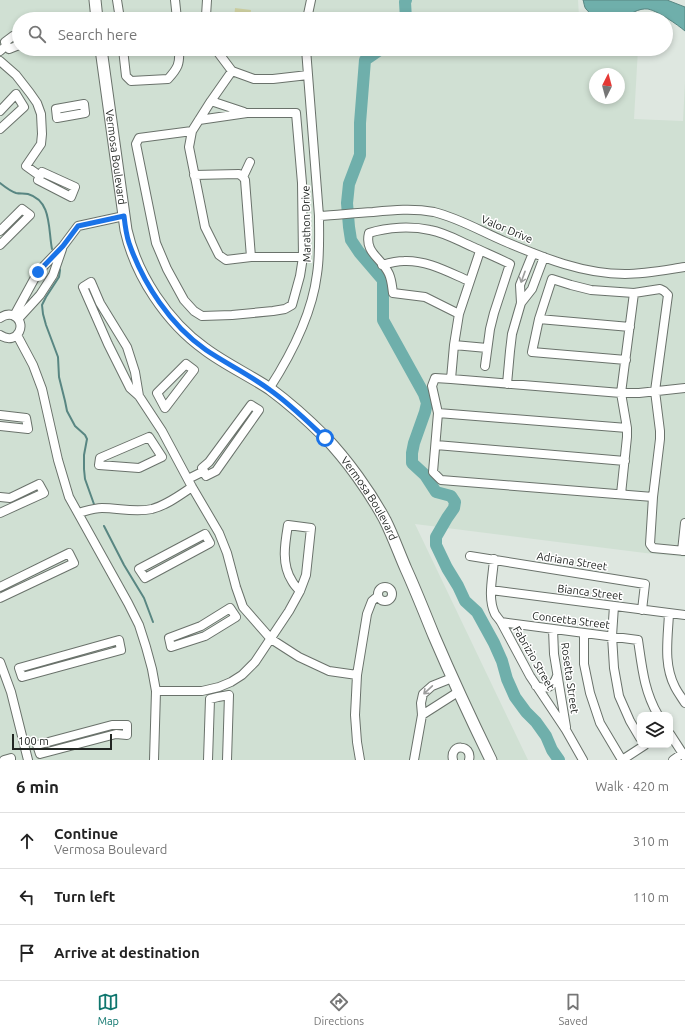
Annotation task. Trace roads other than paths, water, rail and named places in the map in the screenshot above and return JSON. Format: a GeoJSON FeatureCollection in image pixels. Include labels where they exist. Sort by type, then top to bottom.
{"type":"FeatureCollection","features":[{"type":"Feature","properties":{"kind":"main road"},"geometry":{"type":"LineString","coordinates":[[95,0],[96,12]]}},
{"type":"Feature","properties":{"kind":"main road","name":"Vermosa Boulevard"},"geometry":{"type":"LineString","coordinates":[[102,56],[124,216],[129,242],[147,282],[164,309],[185,332],[205,350],[269,389],[293,408],[325,438],[353,470],[370,495],[395,543],[458,692],[491,760]]}},
{"type":"Feature","properties":{"kind":"street"},"geometry":{"type":"LineString","coordinates":[[117,0],[119,12]]}},
{"type":"Feature","properties":{"kind":"street"},"geometry":{"type":"LineString","coordinates":[[175,0],[176,12]]}},
{"type":"Feature","properties":{"kind":"street"},"geometry":{"type":"LineString","coordinates":[[206,12],[207,0]]}},
{"type":"Feature","properties":{"kind":"street"},"geometry":{"type":"LineString","coordinates":[[309,12],[311,0]]}},
{"type":"Feature","properties":{"kind":"street"},"geometry":{"type":"LineString","coordinates":[[12,37],[5,42],[9,49],[12,48]]}},
{"type":"Feature","properties":{"kind":"street"},"geometry":{"type":"LineString","coordinates":[[0,51],[7,45]]}},
{"type":"Feature","properties":{"kind":"street"},"geometry":{"type":"LineString","coordinates":[[124,56],[126,76],[131,81],[168,79],[175,71],[180,61],[180,56]]}},
{"type":"Feature","properties":{"kind":"street"},"geometry":{"type":"LineString","coordinates":[[220,56],[232,71],[254,79],[273,79],[308,75]]}},
{"type":"Feature","properties":{"kind":"street","name":"Marathon Drive"},"geometry":{"type":"LineString","coordinates":[[269,389],[284,366],[298,339],[310,306],[317,275],[320,238],[319,216],[307,56]]}},
{"type":"Feature","properties":{"kind":"street"},"geometry":{"type":"LineString","coordinates":[[0,61],[16,75],[37,102],[41,114],[41,144],[26,166],[40,176]]}},
{"type":"Feature","properties":{"kind":"street"},"geometry":{"type":"LineString","coordinates":[[232,71],[192,131],[189,147],[205,226],[219,255],[226,260],[251,257],[303,257]]}},
{"type":"Feature","properties":{"kind":"street"},"geometry":{"type":"LineString","coordinates":[[20,100],[30,92]]}},
{"type":"Feature","properties":{"kind":"street"},"geometry":{"type":"LineString","coordinates":[[0,111],[16,94],[24,107],[0,129]]}},
{"type":"Feature","properties":{"kind":"street"},"geometry":{"type":"LineString","coordinates":[[211,102],[247,113]]}},
{"type":"Feature","properties":{"kind":"street"},"geometry":{"type":"LineString","coordinates":[[41,114],[56,113]]}},
{"type":"Feature","properties":{"kind":"street"},"geometry":{"type":"LineString","coordinates":[[192,131],[139,138],[136,144],[156,243],[166,269],[184,300],[194,311],[202,316],[232,315],[285,309],[292,305],[300,276],[303,257],[302,182],[296,113],[247,113],[199,120]]}},
{"type":"Feature","properties":{"kind":"street"},"geometry":{"type":"LineString","coordinates":[[243,177],[250,162]]}},
{"type":"Feature","properties":{"kind":"street"},"geometry":{"type":"LineString","coordinates":[[194,175],[239,174],[243,177],[245,180],[251,257]]}},
{"type":"Feature","properties":{"kind":"street"},"geometry":{"type":"LineString","coordinates":[[0,231],[22,209],[30,215],[0,245]]}},
{"type":"Feature","properties":{"kind":"street","name":"Valor Drive"},"geometry":{"type":"LineString","coordinates":[[319,216],[404,210],[433,212],[454,218],[506,242],[574,268],[612,274],[626,274],[685,267]]}},
{"type":"Feature","properties":{"kind":"street"},"geometry":{"type":"LineString","coordinates":[[16,317],[38,272],[63,246],[78,226],[124,216]]}},
{"type":"Feature","properties":{"kind":"street"},"geometry":{"type":"LineString","coordinates":[[458,314],[425,297],[393,294],[389,274],[371,250],[367,240],[369,233],[378,230],[413,228],[431,230],[449,236],[510,264],[494,313],[485,366]]}},
{"type":"Feature","properties":{"kind":"street"},"geometry":{"type":"LineString","coordinates":[[16,317],[40,295],[53,275],[63,246]]}},
{"type":"Feature","properties":{"kind":"street"},"geometry":{"type":"LineString","coordinates":[[451,379],[458,314],[480,250]]}},
{"type":"Feature","properties":{"kind":"street"},"geometry":{"type":"LineString","coordinates":[[507,384],[512,334],[520,303],[520,285],[533,253]]}},
{"type":"Feature","properties":{"kind":"street"},"geometry":{"type":"LineString","coordinates":[[520,303],[532,289],[544,257]]}},
{"type":"Feature","properties":{"kind":"street"},"geometry":{"type":"LineString","coordinates":[[382,265],[403,261],[430,264],[469,281]]}},
{"type":"Feature","properties":{"kind":"street"},"geometry":{"type":"LineString","coordinates":[[626,360],[532,352],[538,319],[552,279],[591,290],[634,293],[660,289],[668,295],[655,391],[660,439],[653,497],[650,544],[653,548],[684,551],[685,523]]}},
{"type":"Feature","properties":{"kind":"street"},"geometry":{"type":"LineString","coordinates":[[139,396],[127,347],[100,303],[91,282],[83,287],[108,344],[130,388],[139,396],[149,410],[167,439],[192,487],[220,533],[243,607],[271,639],[299,657],[329,671],[357,675]]}},
{"type":"Feature","properties":{"kind":"street"},"geometry":{"type":"LineString","coordinates":[[621,494],[627,428],[621,393],[634,293]]}},
{"type":"Feature","properties":{"kind":"street"},"geometry":{"type":"LineString","coordinates":[[0,318],[7,315],[16,317],[20,322],[21,329],[17,335],[11,338],[7,339],[0,336]]}},
{"type":"Feature","properties":{"kind":"street"},"geometry":{"type":"LineString","coordinates":[[538,319],[630,327]]}},
{"type":"Feature","properties":{"kind":"street"},"geometry":{"type":"LineString","coordinates":[[17,335],[33,365],[42,389],[58,460],[69,497],[139,625],[152,669],[156,691],[154,760]]}},
{"type":"Feature","properties":{"kind":"street"},"geometry":{"type":"LineString","coordinates":[[108,344],[122,340]]}},
{"type":"Feature","properties":{"kind":"street"},"geometry":{"type":"LineString","coordinates":[[454,345],[487,348]]}},
{"type":"Feature","properties":{"kind":"street"},"geometry":{"type":"LineString","coordinates":[[186,364],[194,370],[165,408],[160,400],[157,393],[186,364]]}},
{"type":"Feature","properties":{"kind":"street"},"geometry":{"type":"LineString","coordinates":[[653,497],[440,480],[433,472],[438,414],[432,386],[436,378],[621,393],[639,393],[685,388]]}},
{"type":"Feature","properties":{"kind":"street"},"geometry":{"type":"LineString","coordinates":[[149,410],[160,400]]}},
{"type":"Feature","properties":{"kind":"street"},"geometry":{"type":"LineString","coordinates":[[250,405],[259,410],[216,470],[206,476],[204,471],[202,468],[209,462],[250,405]]}},
{"type":"Feature","properties":{"kind":"street"},"geometry":{"type":"LineString","coordinates":[[438,414],[627,428]]}},
{"type":"Feature","properties":{"kind":"street"},"geometry":{"type":"LineString","coordinates":[[0,415],[26,418],[28,429],[0,426]]}},
{"type":"Feature","properties":{"kind":"street"},"geometry":{"type":"LineString","coordinates":[[149,437],[155,446],[162,457],[139,468],[99,465],[100,458],[149,437]]}},
{"type":"Feature","properties":{"kind":"street"},"geometry":{"type":"LineString","coordinates":[[155,446],[167,439]]}},
{"type":"Feature","properties":{"kind":"street"},"geometry":{"type":"LineString","coordinates":[[436,446],[625,461]]}},
{"type":"Feature","properties":{"kind":"street"},"geometry":{"type":"LineString","coordinates":[[188,479],[204,471]]}},
{"type":"Feature","properties":{"kind":"street"},"geometry":{"type":"LineString","coordinates":[[0,497],[10,498],[39,484],[44,493],[0,513]]}},
{"type":"Feature","properties":{"kind":"street"},"geometry":{"type":"LineString","coordinates":[[78,513],[102,508],[128,511],[150,510],[162,506],[192,487]]}},
{"type":"Feature","properties":{"kind":"street"},"geometry":{"type":"LineString","coordinates":[[156,691],[202,691],[219,687],[242,675],[255,662],[289,611],[300,591],[306,575],[311,528],[288,524],[285,548],[286,568],[292,581],[300,591]]}},
{"type":"Feature","properties":{"kind":"street"},"geometry":{"type":"LineString","coordinates":[[208,538],[220,533]]}},
{"type":"Feature","properties":{"kind":"street"},"geometry":{"type":"LineString","coordinates":[[204,534],[208,538],[210,543],[145,578],[139,569],[204,534]]}},
{"type":"Feature","properties":{"kind":"street"},"geometry":{"type":"LineString","coordinates":[[0,586],[69,553],[74,563],[0,598]]}},
{"type":"Feature","properties":{"kind":"street","name":"Adriana Street"},"geometry":{"type":"LineString","coordinates":[[470,556],[645,584],[642,610]]}},
{"type":"Feature","properties":{"kind":"street","name":"Fabrizio Street"},"geometry":{"type":"LineString","coordinates":[[494,559],[491,590],[492,605],[496,615],[536,686],[566,730],[583,760]]}},
{"type":"Feature","properties":{"kind":"street","name":"Bianca Street"},"geometry":{"type":"LineString","coordinates":[[491,590],[685,615]]}},
{"type":"Feature","properties":{"kind":"street"},"geometry":{"type":"LineString","coordinates":[[360,760],[355,715],[357,675],[367,614],[372,601],[378,596]]}},
{"type":"Feature","properties":{"kind":"street"},"geometry":{"type":"LineString","coordinates":[[614,606],[612,636],[614,668],[619,696],[637,733]]}},
{"type":"Feature","properties":{"kind":"street"},"geometry":{"type":"LineString","coordinates":[[234,613],[243,607]]}},
{"type":"Feature","properties":{"kind":"street"},"geometry":{"type":"LineString","coordinates":[[230,608],[234,613],[236,617],[205,636],[171,647],[169,638],[202,626],[230,608]]}},
{"type":"Feature","properties":{"kind":"street"},"geometry":{"type":"LineString","coordinates":[[669,613],[667,653],[668,665],[675,688],[685,703]]}},
{"type":"Feature","properties":{"kind":"street","name":"Concetta Street"},"geometry":{"type":"LineString","coordinates":[[501,622],[638,640],[646,689],[657,712]]}},
{"type":"Feature","properties":{"kind":"street","name":"Rosetta Street"},"geometry":{"type":"LineString","coordinates":[[553,629],[554,654],[566,730]]}},
{"type":"Feature","properties":{"kind":"street"},"geometry":{"type":"LineString","coordinates":[[584,633],[584,664],[590,693],[600,723],[622,760],[640,748]]}},
{"type":"Feature","properties":{"kind":"street"},"geometry":{"type":"LineString","coordinates":[[119,640],[121,650],[22,677],[20,672],[19,668],[119,640]]}},
{"type":"Feature","properties":{"kind":"street"},"geometry":{"type":"LineString","coordinates":[[0,662],[11,692],[26,758],[39,751]]}},
{"type":"Feature","properties":{"kind":"street"},"geometry":{"type":"LineString","coordinates":[[5,679],[20,672]]}},
{"type":"Feature","properties":{"kind":"street"},"geometry":{"type":"LineString","coordinates":[[536,686],[542,688],[550,686],[554,684],[557,676]]}},
{"type":"Feature","properties":{"kind":"street"},"geometry":{"type":"LineString","coordinates":[[414,760],[422,715],[421,703],[423,694],[432,686],[452,678]]}},
{"type":"Feature","properties":{"kind":"street"},"geometry":{"type":"LineString","coordinates":[[218,697],[219,687]]}},
{"type":"Feature","properties":{"kind":"street"},"geometry":{"type":"LineString","coordinates":[[422,715],[458,692]]}},
{"type":"Feature","properties":{"kind":"street"},"geometry":{"type":"LineString","coordinates":[[208,760],[210,699],[229,695],[227,760]]}},
{"type":"Feature","properties":{"kind":"street"},"geometry":{"type":"LineString","coordinates":[[112,725],[127,725],[127,735],[116,734],[40,754],[39,751],[37,745],[112,725]]}},
{"type":"Feature","properties":{"kind":"street"},"geometry":{"type":"LineString","coordinates":[[673,738],[684,755],[673,760]]}},
{"type":"Feature","properties":{"kind":"street"},"geometry":{"type":"LineString","coordinates":[[453,760],[453,752],[460,747],[468,750],[469,760]]}},
{"type":"Feature","properties":{"kind":"street"},"geometry":{"type":"LineString","coordinates":[[4,760],[11,758],[11,760]]}},
{"type":"Feature","properties":{"kind":"water"},"geometry":{"type":"Polygon","coordinates":[[[583,0],[667,0],[685,7],[685,31],[673,22],[673,12],[656,12],[644,9],[634,12],[589,12],[585,7],[583,0]]]}},
{"type":"Feature","properties":{"kind":"waterway"},"geometry":{"type":"LineString","coordinates":[[406,0],[406,12]]}},
{"type":"Feature","properties":{"kind":"waterway"},"geometry":{"type":"LineString","coordinates":[[371,56],[365,60],[360,123],[360,155],[349,184],[347,203],[351,240],[359,252],[383,280],[383,320],[424,394],[427,403],[414,443],[412,463],[425,475],[436,492],[451,496],[455,502],[454,508],[436,537],[436,545],[465,601],[477,612],[494,643],[515,697],[546,736],[552,750],[559,760]]}},
{"type":"Feature","properties":{"kind":"waterway"},"geometry":{"type":"LineString","coordinates":[[0,183],[12,191],[28,194],[36,198],[41,203],[48,217],[52,249]]}},
{"type":"Feature","properties":{"kind":"waterway"},"geometry":{"type":"LineString","coordinates":[[59,267],[59,277],[42,305],[43,314],[58,357],[59,377],[67,411],[75,426],[85,435],[87,439],[84,455],[85,479],[95,507]]}},
{"type":"Feature","properties":{"kind":"waterway"},"geometry":{"type":"LineString","coordinates":[[104,526],[124,565],[144,598],[153,622]]}}]}
